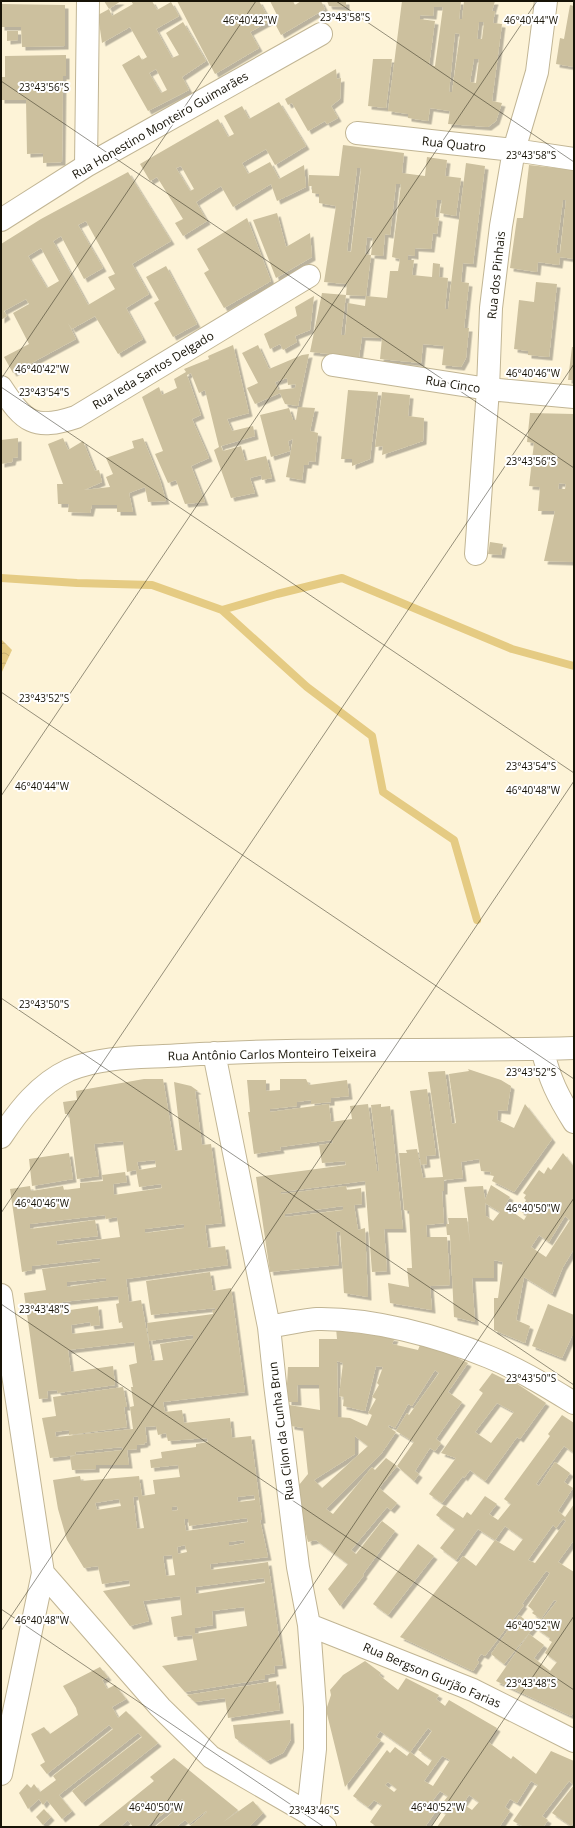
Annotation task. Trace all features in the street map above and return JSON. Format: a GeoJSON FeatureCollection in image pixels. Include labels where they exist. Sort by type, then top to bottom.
{"type":"FeatureCollection","features":[{"type":"Feature","properties":{"kind":"street"},"geometry":{"type":"LineString","coordinates":[[86,166],[88,1]]}},
{"type":"Feature","properties":{"kind":"street","name":"Rua dos Pinhais"},"geometry":{"type":"LineString","coordinates":[[476,554],[488,389],[491,308],[501,226],[514,150],[537,72],[546,1]]}},
{"type":"Feature","properties":{"kind":"street","name":"Rua Honestino Monteiro Guimarães"},"geometry":{"type":"LineString","coordinates":[[1,220],[86,166],[321,34]]}},
{"type":"Feature","properties":{"kind":"street","name":"Rua Quatro"},"geometry":{"type":"LineString","coordinates":[[357,133],[514,150],[574,159]]}},
{"type":"Feature","properties":{"kind":"street","name":"Rua Ieda Santos Delgado"},"geometry":{"type":"LineString","coordinates":[[1,387],[16,410],[29,420],[42,424],[50,424],[76,417],[309,276]]}},
{"type":"Feature","properties":{"kind":"street","name":"Rua Cinco"},"geometry":{"type":"LineString","coordinates":[[333,365],[488,389],[574,397]]}},
{"type":"Feature","properties":{"kind":"street","name":"Rua Antônio Carlos Monteiro Teixeira"},"geometry":{"type":"LineString","coordinates":[[1,1137],[17,1113],[41,1088],[69,1070],[105,1060],[214,1054],[574,1048]]}},
{"type":"Feature","properties":{"kind":"street"},"geometry":{"type":"LineString","coordinates":[[542,1049],[551,1080],[560,1100],[574,1122]]}},
{"type":"Feature","properties":{"kind":"street","name":"Rua Cilon da Cunha Brun"},"geometry":{"type":"LineString","coordinates":[[214,1054],[269,1327],[298,1567],[309,1625],[315,1707],[316,1749],[308,1812]]}},
{"type":"Feature","properties":{"kind":"street"},"geometry":{"type":"LineString","coordinates":[[1,1295],[43,1573],[1,1774]]}},
{"type":"Feature","properties":{"kind":"street"},"geometry":{"type":"LineString","coordinates":[[269,1327],[316,1319],[347,1320],[382,1326],[433,1338],[489,1356],[530,1376],[574,1403]]}},
{"type":"Feature","properties":{"kind":"street"},"geometry":{"type":"LineString","coordinates":[[43,1573],[160,1707],[211,1756],[308,1812],[325,1827]]}},
{"type":"Feature","properties":{"kind":"street","name":"Rua Bergson Gurjão Farias"},"geometry":{"type":"LineString","coordinates":[[309,1625],[472,1690],[574,1741]]}},
{"type":"Feature","properties":{"kind":"water"},"geometry":{"type":"Polygon","coordinates":[[[1,639],[12,650],[1,674],[1,639]]]}},
{"type":"Feature","properties":{"kind":"building"},"geometry":{"type":"Polygon","coordinates":[[[104,1],[121,1],[109,9],[104,1]]]}},
{"type":"Feature","properties":{"kind":"building"},"geometry":{"type":"Polygon","coordinates":[[[131,1],[152,1],[157,10],[171,2],[179,16],[156,29],[172,58],[179,55],[166,33],[183,22],[206,61],[182,77],[189,90],[148,111],[122,65],[139,55],[142,60],[147,57],[130,27],[102,43],[98,15],[109,9],[112,16],[133,4],[131,1]],[[156,69],[149,73],[161,93],[167,90],[156,69]]]}},
{"type":"Feature","properties":{"kind":"building"},"geometry":{"type":"Polygon","coordinates":[[[177,1],[259,1],[270,21],[250,32],[259,48],[215,74],[177,1]]]}},
{"type":"Feature","properties":{"kind":"building"},"geometry":{"type":"Polygon","coordinates":[[[270,1],[293,1],[295,5],[301,1],[321,1],[325,9],[281,35],[272,18],[277,15],[270,1]]]}},
{"type":"Feature","properties":{"kind":"building"},"geometry":{"type":"Polygon","coordinates":[[[327,1],[346,1],[346,7],[329,6],[327,1]]]}},
{"type":"Feature","properties":{"kind":"building"},"geometry":{"type":"Polygon","coordinates":[[[402,1],[461,1],[459,19],[462,19],[464,1],[495,1],[492,11],[495,11],[493,23],[502,24],[492,101],[502,103],[496,121],[488,127],[448,124],[450,111],[430,108],[428,121],[408,118],[408,114],[388,111],[402,1]],[[434,7],[433,16],[420,15],[420,19],[435,21],[429,65],[435,66],[443,7],[434,7]],[[479,22],[477,39],[482,39],[484,22],[479,22]],[[455,33],[449,92],[452,92],[460,34],[455,33]],[[474,59],[470,82],[476,83],[479,59],[474,59]]]}},
{"type":"Feature","properties":{"kind":"building"},"geometry":{"type":"Polygon","coordinates":[[[1,4],[65,5],[65,46],[22,47],[21,27],[1,27],[1,4]]]}},
{"type":"Feature","properties":{"kind":"building"},"geometry":{"type":"Polygon","coordinates":[[[570,5],[574,6],[574,67],[556,64],[560,38],[564,39],[570,5]]]}},
{"type":"Feature","properties":{"kind":"building"},"geometry":{"type":"Polygon","coordinates":[[[7,31],[18,31],[18,40],[7,41],[7,31]]]}},
{"type":"Feature","properties":{"kind":"building"},"geometry":{"type":"Polygon","coordinates":[[[66,55],[66,76],[63,76],[62,162],[43,163],[43,153],[27,154],[26,100],[1,100],[1,77],[5,77],[5,56],[66,55]]]}},
{"type":"Feature","properties":{"kind":"building"},"geometry":{"type":"Polygon","coordinates":[[[373,59],[392,59],[386,108],[368,106],[373,59]]]}},
{"type":"Feature","properties":{"kind":"building"},"geometry":{"type":"Polygon","coordinates":[[[336,69],[337,79],[341,78],[340,99],[331,106],[338,118],[327,124],[325,121],[308,131],[292,103],[288,105],[285,99],[336,69]]]}},
{"type":"Feature","properties":{"kind":"building"},"geometry":{"type":"Polygon","coordinates":[[[279,102],[306,146],[275,165],[266,149],[242,163],[248,174],[270,162],[279,179],[304,165],[306,187],[277,201],[271,184],[233,207],[221,186],[196,202],[207,221],[183,236],[175,223],[183,219],[157,177],[150,181],[140,164],[218,119],[228,137],[234,134],[224,116],[242,106],[249,119],[279,102]],[[181,166],[176,168],[190,191],[194,189],[181,166]]]}},
{"type":"Feature","properties":{"kind":"building"},"geometry":{"type":"Polygon","coordinates":[[[343,145],[404,153],[402,173],[425,176],[427,157],[447,160],[445,176],[461,178],[456,216],[440,213],[442,200],[437,200],[435,217],[439,218],[437,234],[433,233],[431,249],[415,248],[415,256],[408,255],[408,260],[414,260],[412,275],[432,277],[433,263],[440,264],[439,277],[448,278],[445,309],[448,309],[466,163],[485,166],[473,264],[463,263],[461,282],[469,283],[464,328],[469,328],[466,358],[461,367],[442,365],[444,346],[423,344],[421,363],[380,359],[382,338],[362,337],[359,357],[310,352],[322,293],[346,295],[347,284],[324,282],[336,206],[319,203],[319,194],[312,193],[312,186],[308,186],[309,175],[339,176],[343,145]],[[357,168],[347,251],[351,252],[361,168],[357,168]],[[396,184],[390,235],[385,234],[383,256],[371,255],[366,296],[387,298],[390,271],[398,271],[400,259],[392,257],[401,184],[396,184]],[[367,237],[365,254],[371,255],[373,238],[367,237]],[[346,295],[341,335],[345,335],[348,303],[365,306],[366,296],[346,295]]]}},
{"type":"Feature","properties":{"kind":"building"},"geometry":{"type":"Polygon","coordinates":[[[529,165],[574,170],[574,259],[560,257],[559,265],[538,262],[537,272],[510,268],[517,218],[523,218],[529,165]],[[563,200],[556,253],[560,253],[566,200],[563,200]]]}},
{"type":"Feature","properties":{"kind":"building"},"geometry":{"type":"Polygon","coordinates":[[[128,172],[171,241],[132,264],[149,294],[126,308],[143,339],[118,354],[95,316],[72,329],[68,323],[76,339],[13,373],[4,357],[29,344],[13,313],[29,304],[26,299],[4,311],[7,316],[1,320],[1,244],[41,219],[128,172]],[[86,221],[78,225],[103,268],[84,279],[61,236],[53,241],[88,305],[115,289],[108,277],[115,274],[86,221]],[[41,248],[28,256],[47,288],[59,281],[41,248]]]}},
{"type":"Feature","properties":{"kind":"building"},"geometry":{"type":"Polygon","coordinates":[[[277,213],[286,247],[310,233],[312,257],[276,278],[253,220],[277,213]]]}},
{"type":"Feature","properties":{"kind":"building"},"geometry":{"type":"Polygon","coordinates":[[[247,218],[271,281],[224,308],[204,273],[209,270],[197,249],[247,218]]]}},
{"type":"Feature","properties":{"kind":"building"},"geometry":{"type":"Polygon","coordinates":[[[166,266],[197,324],[173,337],[154,303],[159,300],[146,277],[166,266]]]}},
{"type":"Feature","properties":{"kind":"building"},"geometry":{"type":"Polygon","coordinates":[[[536,282],[557,284],[549,357],[528,355],[528,351],[514,349],[519,300],[534,302],[536,282]]]}},
{"type":"Feature","properties":{"kind":"building"},"geometry":{"type":"Polygon","coordinates":[[[314,296],[310,330],[295,336],[297,342],[283,350],[280,344],[270,349],[264,334],[297,316],[295,307],[314,296]]]}},
{"type":"Feature","properties":{"kind":"building"},"geometry":{"type":"Polygon","coordinates":[[[233,345],[249,413],[227,419],[232,431],[253,426],[255,436],[221,446],[223,451],[241,446],[245,461],[266,456],[272,478],[262,480],[261,475],[250,478],[255,493],[231,498],[214,450],[219,447],[205,390],[199,393],[191,373],[187,375],[201,415],[192,419],[209,458],[191,466],[205,502],[185,504],[176,480],[168,483],[155,454],[163,451],[142,397],[159,387],[162,395],[177,388],[174,379],[186,372],[184,369],[209,359],[208,356],[233,345]]]}},
{"type":"Feature","properties":{"kind":"building"},"geometry":{"type":"Polygon","coordinates":[[[258,345],[269,369],[302,355],[309,354],[298,406],[285,404],[280,393],[255,404],[247,388],[258,383],[242,353],[258,345]],[[287,378],[275,382],[278,390],[295,388],[296,384],[288,385],[287,378]]]}},
{"type":"Feature","properties":{"kind":"building"},"geometry":{"type":"Polygon","coordinates":[[[572,347],[574,347],[574,380],[568,380],[572,347]]]}},
{"type":"Feature","properties":{"kind":"building"},"geometry":{"type":"Polygon","coordinates":[[[348,390],[378,392],[370,459],[352,466],[352,459],[341,459],[348,390]]]}},
{"type":"Feature","properties":{"kind":"building"},"geometry":{"type":"Polygon","coordinates":[[[382,392],[410,395],[408,416],[424,418],[423,441],[382,455],[383,446],[375,447],[382,392]]]}},
{"type":"Feature","properties":{"kind":"building"},"geometry":{"type":"Polygon","coordinates":[[[298,407],[315,408],[310,431],[318,433],[315,462],[309,461],[308,465],[304,465],[302,480],[286,477],[293,439],[288,441],[290,451],[271,457],[260,415],[289,408],[293,420],[296,420],[298,407]]]}},
{"type":"Feature","properties":{"kind":"building"},"geometry":{"type":"Polygon","coordinates":[[[530,413],[574,414],[574,562],[544,561],[555,511],[538,511],[540,487],[529,486],[534,443],[527,442],[530,413]],[[559,483],[558,489],[565,489],[566,484],[559,483]]]}},
{"type":"Feature","properties":{"kind":"building"},"geometry":{"type":"Polygon","coordinates":[[[18,438],[18,457],[13,458],[12,462],[1,464],[1,440],[18,438]]]}},
{"type":"Feature","properties":{"kind":"building"},"geometry":{"type":"Polygon","coordinates":[[[63,438],[68,450],[83,441],[95,471],[99,470],[102,482],[84,490],[110,487],[106,477],[113,474],[106,458],[134,448],[132,441],[143,438],[160,480],[166,501],[148,502],[145,487],[129,493],[133,512],[117,512],[117,505],[92,505],[90,513],[68,512],[69,504],[58,504],[57,484],[63,484],[48,444],[63,438]]]}},
{"type":"Feature","properties":{"kind":"building"},"geometry":{"type":"Polygon","coordinates":[[[490,542],[503,544],[501,555],[488,554],[490,542]]]}},
{"type":"Feature","properties":{"kind":"building"},"geometry":{"type":"Polygon","coordinates":[[[468,1069],[501,1080],[511,1086],[507,1111],[498,1110],[497,1120],[514,1128],[525,1104],[552,1139],[514,1192],[492,1181],[494,1176],[490,1175],[491,1172],[481,1171],[479,1159],[461,1162],[463,1178],[444,1180],[444,1191],[442,1191],[444,1223],[426,1225],[427,1237],[447,1237],[450,1285],[430,1286],[432,1310],[390,1303],[388,1283],[409,1287],[407,1268],[412,1268],[409,1211],[404,1210],[399,1153],[407,1153],[406,1150],[417,1149],[423,1178],[443,1177],[428,1072],[445,1071],[452,1124],[456,1123],[449,1074],[469,1071],[468,1069]]]}},
{"type":"Feature","properties":{"kind":"building"},"geometry":{"type":"Polygon","coordinates":[[[144,1079],[163,1079],[175,1151],[182,1150],[174,1082],[191,1086],[198,1091],[195,1091],[202,1145],[211,1144],[222,1223],[205,1225],[208,1248],[225,1246],[228,1265],[126,1279],[129,1302],[141,1300],[152,1361],[163,1360],[160,1344],[193,1339],[193,1335],[149,1341],[147,1323],[213,1314],[212,1310],[215,1310],[215,1308],[151,1315],[146,1281],[210,1272],[213,1291],[231,1288],[245,1392],[163,1402],[165,1412],[182,1410],[184,1423],[230,1418],[232,1438],[251,1436],[262,1520],[260,1520],[268,1557],[210,1564],[211,1570],[268,1562],[283,1665],[274,1666],[275,1673],[265,1675],[265,1679],[185,1692],[162,1666],[197,1660],[192,1635],[174,1637],[171,1617],[182,1615],[180,1596],[143,1601],[149,1621],[130,1626],[103,1591],[130,1586],[129,1580],[102,1584],[98,1566],[84,1568],[67,1540],[58,1509],[53,1480],[80,1476],[81,1481],[139,1476],[142,1496],[155,1494],[153,1480],[180,1477],[178,1465],[151,1468],[150,1460],[162,1458],[161,1452],[196,1447],[196,1444],[208,1442],[207,1438],[168,1441],[166,1433],[158,1435],[156,1426],[145,1427],[147,1442],[144,1443],[145,1444],[137,1445],[137,1449],[127,1450],[129,1465],[96,1465],[96,1469],[72,1470],[70,1457],[76,1455],[50,1458],[42,1418],[56,1416],[53,1397],[123,1387],[127,1407],[124,1407],[127,1427],[69,1435],[69,1430],[55,1432],[56,1437],[133,1429],[130,1407],[134,1406],[131,1387],[133,1387],[129,1365],[137,1363],[134,1342],[68,1350],[71,1372],[113,1366],[115,1385],[58,1393],[57,1390],[47,1391],[48,1398],[39,1399],[24,1293],[46,1290],[42,1269],[100,1262],[100,1258],[32,1266],[32,1270],[22,1272],[10,1189],[30,1186],[31,1191],[63,1186],[64,1190],[80,1188],[80,1183],[103,1181],[102,1175],[125,1172],[127,1182],[113,1184],[114,1195],[162,1188],[161,1184],[139,1187],[136,1170],[127,1172],[123,1141],[94,1144],[99,1176],[77,1179],[69,1114],[65,1114],[63,1102],[77,1100],[76,1091],[144,1079]],[[155,1160],[137,1162],[139,1170],[156,1167],[155,1160]],[[105,1215],[30,1224],[30,1229],[95,1220],[98,1236],[56,1241],[57,1245],[120,1237],[117,1217],[106,1219],[105,1215]],[[184,1224],[145,1229],[145,1233],[184,1228],[184,1224]],[[106,1278],[67,1282],[67,1287],[106,1281],[106,1278]],[[118,1296],[62,1302],[63,1311],[98,1306],[100,1325],[91,1326],[90,1322],[71,1325],[72,1334],[123,1328],[122,1322],[119,1323],[116,1304],[119,1303],[118,1296]],[[122,1447],[75,1452],[76,1455],[123,1450],[122,1447]],[[254,1495],[237,1497],[238,1502],[255,1500],[254,1495]],[[138,1496],[133,1497],[137,1529],[144,1528],[138,1496]],[[119,1499],[95,1503],[97,1510],[121,1506],[119,1499]],[[177,1506],[172,1507],[172,1511],[178,1510],[177,1506]],[[247,1518],[189,1526],[188,1519],[184,1519],[186,1531],[248,1522],[247,1518]],[[244,1540],[229,1542],[229,1546],[245,1543],[244,1540]],[[185,1545],[177,1547],[178,1554],[187,1552],[185,1545]],[[172,1555],[163,1556],[166,1576],[175,1575],[172,1555]],[[264,1578],[195,1587],[196,1594],[265,1583],[264,1578]],[[244,1607],[212,1611],[213,1625],[195,1628],[195,1634],[247,1626],[244,1607]]]}},
{"type":"Feature","properties":{"kind":"building"},"geometry":{"type":"Polygon","coordinates":[[[280,1079],[306,1079],[309,1085],[347,1080],[349,1096],[331,1098],[331,1102],[311,1104],[311,1100],[297,1102],[297,1106],[270,1109],[270,1112],[329,1104],[331,1122],[352,1119],[350,1106],[368,1104],[377,1171],[379,1171],[371,1105],[381,1104],[381,1107],[390,1106],[403,1229],[384,1229],[387,1271],[372,1272],[365,1181],[281,1192],[281,1194],[346,1186],[347,1190],[361,1188],[362,1204],[354,1205],[358,1230],[365,1228],[368,1297],[344,1293],[340,1231],[336,1232],[339,1265],[270,1272],[256,1177],[346,1165],[345,1161],[322,1163],[319,1145],[333,1143],[332,1140],[280,1147],[281,1150],[254,1154],[248,1112],[250,1112],[247,1080],[266,1080],[266,1091],[280,1090],[280,1079]],[[343,1206],[285,1214],[285,1217],[343,1210],[343,1206]]]}},
{"type":"Feature","properties":{"kind":"building"},"geometry":{"type":"Polygon","coordinates":[[[427,1089],[436,1155],[426,1156],[427,1164],[421,1165],[410,1091],[427,1089]]]}},
{"type":"Feature","properties":{"kind":"building"},"geometry":{"type":"Polygon","coordinates":[[[69,1153],[73,1179],[32,1186],[29,1159],[69,1153]]]}},
{"type":"Feature","properties":{"kind":"building"},"geometry":{"type":"Polygon","coordinates":[[[563,1153],[574,1167],[574,1249],[563,1267],[552,1294],[524,1277],[516,1320],[530,1326],[525,1343],[494,1330],[494,1298],[498,1298],[503,1262],[494,1260],[494,1278],[472,1278],[475,1322],[454,1317],[450,1235],[447,1235],[446,1224],[449,1224],[448,1218],[467,1218],[470,1244],[464,1187],[483,1186],[485,1200],[491,1185],[510,1197],[504,1206],[524,1220],[527,1215],[520,1211],[526,1200],[524,1198],[526,1195],[523,1193],[539,1170],[544,1174],[548,1167],[551,1170],[563,1153]],[[485,1203],[486,1216],[493,1221],[500,1212],[485,1203]],[[565,1216],[549,1242],[539,1235],[531,1247],[546,1257],[570,1220],[565,1216]]]}},
{"type":"Feature","properties":{"kind":"building"},"geometry":{"type":"Polygon","coordinates":[[[548,1304],[574,1315],[574,1336],[572,1336],[562,1358],[532,1346],[548,1304]]]}},
{"type":"Feature","properties":{"kind":"building"},"geometry":{"type":"Polygon","coordinates":[[[336,1328],[395,1338],[392,1344],[418,1350],[420,1345],[446,1352],[468,1363],[448,1392],[462,1402],[436,1439],[441,1443],[435,1451],[430,1448],[415,1471],[419,1474],[414,1481],[397,1466],[379,1488],[397,1503],[391,1510],[387,1507],[351,1550],[356,1554],[382,1521],[395,1531],[340,1606],[328,1589],[348,1564],[316,1540],[308,1542],[299,1485],[308,1474],[303,1428],[291,1426],[289,1405],[320,1410],[319,1385],[297,1385],[298,1402],[288,1402],[287,1384],[288,1367],[319,1367],[319,1339],[337,1339],[336,1328]],[[337,1361],[338,1417],[350,1418],[367,1426],[372,1415],[368,1413],[376,1399],[372,1397],[379,1385],[377,1383],[383,1367],[376,1366],[365,1411],[343,1406],[344,1397],[339,1396],[343,1363],[337,1361]],[[435,1370],[412,1406],[408,1404],[395,1428],[389,1425],[388,1427],[396,1432],[381,1454],[326,1509],[333,1514],[372,1467],[375,1470],[386,1458],[397,1466],[414,1442],[396,1431],[407,1413],[409,1415],[439,1373],[435,1370]],[[355,1436],[355,1454],[314,1480],[322,1488],[368,1446],[355,1436]]]}},
{"type":"Feature","properties":{"kind":"building"},"geometry":{"type":"Polygon","coordinates":[[[492,1373],[512,1383],[513,1381],[546,1403],[520,1439],[517,1437],[485,1481],[470,1470],[464,1478],[463,1476],[442,1503],[429,1494],[456,1458],[441,1453],[483,1393],[479,1390],[492,1373]],[[497,1403],[475,1432],[491,1443],[514,1412],[497,1403]]]}},
{"type":"Feature","properties":{"kind":"building"},"geometry":{"type":"Polygon","coordinates":[[[562,1415],[574,1423],[574,1453],[564,1446],[536,1484],[539,1486],[555,1462],[570,1473],[564,1482],[573,1488],[558,1511],[565,1517],[574,1504],[574,1540],[558,1562],[574,1572],[574,1711],[571,1716],[496,1681],[529,1634],[544,1645],[534,1658],[550,1671],[557,1662],[545,1653],[552,1642],[549,1640],[550,1638],[536,1628],[557,1601],[554,1600],[541,1619],[532,1613],[534,1611],[528,1606],[550,1573],[546,1571],[522,1604],[524,1605],[485,1656],[481,1654],[477,1660],[479,1662],[473,1671],[400,1637],[463,1556],[476,1566],[495,1540],[478,1529],[456,1560],[440,1548],[455,1529],[436,1515],[444,1505],[463,1518],[467,1512],[471,1515],[485,1496],[497,1504],[489,1514],[498,1520],[511,1504],[504,1499],[550,1436],[548,1434],[562,1415]],[[563,1519],[556,1528],[553,1525],[528,1560],[535,1563],[566,1521],[563,1519]],[[505,1526],[495,1540],[514,1551],[523,1539],[505,1526]]]}},
{"type":"Feature","properties":{"kind":"building"},"geometry":{"type":"Polygon","coordinates":[[[418,1544],[434,1556],[388,1615],[373,1604],[418,1544]]]}},
{"type":"Feature","properties":{"kind":"building"},"geometry":{"type":"Polygon","coordinates":[[[519,1615],[534,1627],[504,1664],[491,1654],[519,1615]]]}},
{"type":"Feature","properties":{"kind":"building"},"geometry":{"type":"Polygon","coordinates":[[[365,1661],[381,1673],[379,1675],[398,1690],[406,1678],[439,1695],[436,1699],[445,1706],[449,1700],[497,1728],[488,1742],[511,1759],[513,1756],[536,1774],[551,1751],[574,1761],[574,1785],[569,1781],[542,1816],[548,1820],[544,1826],[546,1827],[524,1827],[513,1821],[538,1785],[531,1781],[517,1803],[510,1799],[505,1807],[510,1811],[500,1826],[502,1827],[437,1827],[446,1814],[438,1808],[425,1827],[377,1827],[370,1822],[382,1805],[374,1800],[368,1807],[353,1796],[387,1750],[390,1753],[395,1747],[407,1756],[410,1752],[380,1731],[376,1737],[381,1740],[345,1787],[326,1710],[331,1695],[330,1690],[343,1675],[365,1661]],[[428,1728],[410,1752],[428,1766],[432,1760],[418,1750],[432,1731],[428,1728]],[[442,1756],[424,1781],[433,1786],[450,1760],[442,1756]],[[388,1782],[385,1785],[394,1792],[397,1789],[388,1782]],[[440,1791],[433,1800],[441,1805],[448,1796],[440,1791]],[[469,1795],[463,1804],[472,1810],[479,1802],[469,1795]]]}},
{"type":"Feature","properties":{"kind":"building"},"geometry":{"type":"Polygon","coordinates":[[[100,1667],[108,1677],[102,1680],[107,1689],[115,1685],[126,1699],[112,1707],[118,1718],[126,1711],[158,1743],[82,1803],[72,1791],[142,1737],[138,1733],[59,1795],[72,1811],[62,1819],[47,1800],[43,1805],[39,1799],[28,1809],[19,1793],[27,1784],[31,1788],[34,1784],[40,1792],[56,1780],[53,1776],[113,1729],[109,1725],[47,1774],[40,1765],[45,1762],[31,1734],[44,1727],[50,1734],[78,1715],[76,1708],[63,1686],[100,1667]]]}},
{"type":"Feature","properties":{"kind":"building"},"geometry":{"type":"Polygon","coordinates":[[[276,1681],[280,1710],[228,1718],[225,1698],[195,1702],[187,1695],[276,1681]]]}},
{"type":"Feature","properties":{"kind":"building"},"geometry":{"type":"Polygon","coordinates":[[[290,1720],[291,1739],[283,1753],[267,1761],[235,1738],[233,1725],[290,1720]]]}},
{"type":"Feature","properties":{"kind":"building"},"geometry":{"type":"Polygon","coordinates":[[[174,1758],[238,1810],[222,1823],[253,1801],[263,1813],[249,1827],[189,1827],[207,1812],[206,1811],[189,1824],[185,1820],[176,1827],[155,1827],[185,1802],[182,1799],[146,1827],[133,1827],[128,1820],[120,1827],[97,1827],[154,1781],[150,1777],[174,1758]]]}},
{"type":"Feature","properties":{"kind":"building"},"geometry":{"type":"Polygon","coordinates":[[[574,1785],[574,1822],[571,1826],[552,1813],[574,1785]]]}},
{"type":"Feature","properties":{"kind":"building"},"geometry":{"type":"Polygon","coordinates":[[[44,1809],[51,1817],[43,1825],[36,1817],[44,1809]]]}},
{"type":"Feature","properties":{"kind":"waterway"},"geometry":{"type":"LineString","coordinates":[[1,578],[77,583],[152,585],[222,610],[277,594],[342,578],[512,649],[574,666]]}},
{"type":"Feature","properties":{"kind":"waterway"},"geometry":{"type":"LineString","coordinates":[[222,610],[307,687],[372,736],[383,792],[454,840],[477,920]]}}]}
